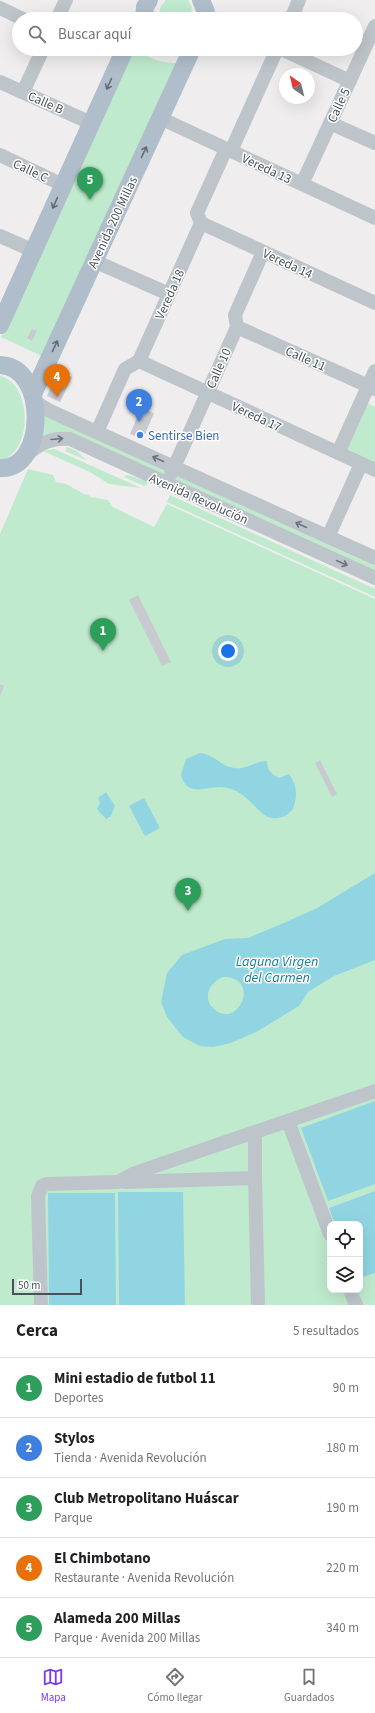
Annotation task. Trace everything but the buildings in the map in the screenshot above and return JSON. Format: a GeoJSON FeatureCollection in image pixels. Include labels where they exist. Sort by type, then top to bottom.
{"type":"FeatureCollection","features":[{"type":"Feature","properties":{"kind":"main road"},"geometry":{"type":"LineString","coordinates":[[0,325],[122,56]]}},
{"type":"Feature","properties":{"kind":"main road","name":"Avenida 200 Millas"},"geometry":{"type":"LineString","coordinates":[[34,398],[94,261],[189,56]]}},
{"type":"Feature","properties":{"kind":"main road"},"geometry":{"type":"LineString","coordinates":[[0,365],[8,365],[15,369],[34,398],[37,418],[33,435],[24,457],[2,473]]}},
{"type":"Feature","properties":{"kind":"street"},"geometry":{"type":"LineString","coordinates":[[60,12],[66,0]]}},
{"type":"Feature","properties":{"kind":"street"},"geometry":{"type":"LineString","coordinates":[[294,12],[299,0]]}},
{"type":"Feature","properties":{"kind":"street"},"geometry":{"type":"LineString","coordinates":[[0,8],[12,14]]}},
{"type":"Feature","properties":{"kind":"street","name":"Calle 5"},"geometry":{"type":"LineString","coordinates":[[363,54],[373,34]]}},
{"type":"Feature","properties":{"kind":"street"},"geometry":{"type":"LineString","coordinates":[[23,92],[40,56]]}},
{"type":"Feature","properties":{"kind":"street","name":"Vereda 18"},"geometry":{"type":"LineString","coordinates":[[97,432],[126,369],[139,361],[201,223],[197,213],[274,56]]}},
{"type":"Feature","properties":{"kind":"street"},"geometry":{"type":"LineString","coordinates":[[296,56],[350,81]]}},
{"type":"Feature","properties":{"kind":"street","name":"Calle 5"},"geometry":{"type":"LineString","coordinates":[[302,184],[362,56]]}},
{"type":"Feature","properties":{"kind":"street","name":"Calle B"},"geometry":{"type":"LineString","coordinates":[[0,82],[91,123]]}},
{"type":"Feature","properties":{"kind":"street","name":"Vereda 13"},"geometry":{"type":"LineString","coordinates":[[160,118],[375,218]]}},
{"type":"Feature","properties":{"kind":"street"},"geometry":{"type":"LineString","coordinates":[[330,123],[375,143]]}},
{"type":"Feature","properties":{"kind":"street","name":"Calle C"},"geometry":{"type":"LineString","coordinates":[[0,155],[63,185]]}},
{"type":"Feature","properties":{"kind":"street","name":"Vereda 14"},"geometry":{"type":"LineString","coordinates":[[201,223],[375,303]]}},
{"type":"Feature","properties":{"kind":"street"},"geometry":{"type":"LineString","coordinates":[[0,236],[34,251]]}},
{"type":"Feature","properties":{"kind":"street","name":"Calle 10"},"geometry":{"type":"LineString","coordinates":[[167,484],[237,327],[235,315],[263,252]]}},
{"type":"Feature","properties":{"kind":"street"},"geometry":{"type":"LineString","coordinates":[[94,261],[169,294]]}},
{"type":"Feature","properties":{"kind":"street","name":"Calle 11"},"geometry":{"type":"LineString","coordinates":[[237,327],[372,387]]}},
{"type":"Feature","properties":{"kind":"street","name":"Vereda 17"},"geometry":{"type":"LineString","coordinates":[[139,361],[375,470]]}},
{"type":"Feature","properties":{"kind":"street"},"geometry":{"type":"LineString","coordinates":[[338,453],[372,387],[375,371]]}},
{"type":"Feature","properties":{"kind":"street","name":"Avenida Revolución"},"geometry":{"type":"LineString","coordinates":[[34,398],[50,411],[375,558]]}},
{"type":"Feature","properties":{"kind":"street","name":"Avenida Revolución"},"geometry":{"type":"LineString","coordinates":[[24,457],[41,444],[50,440],[70,439],[375,578]]}},
{"type":"Feature","properties":{"kind":"street"},"geometry":{"type":"LineString","coordinates":[[328,537],[361,464]]}},
{"type":"Feature","properties":{"kind":"street"},"geometry":{"type":"LineString","coordinates":[[118,1182],[135,1173],[375,1091]]}},
{"type":"Feature","properties":{"kind":"street"},"geometry":{"type":"LineString","coordinates":[[288,1121],[327,1226]]}},
{"type":"Feature","properties":{"kind":"street"},"geometry":{"type":"LineString","coordinates":[[255,1132],[258,1305]]}},
{"type":"Feature","properties":{"kind":"street"},"geometry":{"type":"LineString","coordinates":[[41,1305],[39,1191],[42,1186],[47,1184],[256,1178]]}},
{"type":"Feature","properties":{"kind":"street"},"geometry":{"type":"LineString","coordinates":[[351,1293],[356,1305]]}},
{"type":"Feature","properties":{"kind":"green space"},"geometry":{"type":"Polygon","coordinates":[[[166,0],[188,0],[192,7],[191,12],[159,12],[161,6],[166,0]]]}},
{"type":"Feature","properties":{"kind":"green space"},"geometry":{"type":"Polygon","coordinates":[[[129,56],[147,56],[158,60],[177,63],[46,358],[1,337],[129,56]]]}},
{"type":"Feature","properties":{"kind":"green space"},"geometry":{"type":"Polygon","coordinates":[[[0,376],[10,381],[18,390],[23,403],[25,417],[24,431],[19,444],[11,455],[0,461],[0,376]]]}},
{"type":"Feature","properties":{"kind":"green space"},"geometry":{"type":"Polygon","coordinates":[[[367,403],[375,407],[375,465],[345,452],[367,403]]]}},
{"type":"Feature","properties":{"kind":"green space"},"geometry":{"type":"Polygon","coordinates":[[[40,413],[166,470],[162,477],[81,442],[39,437],[40,413]]]}},
{"type":"Feature","properties":{"kind":"green space"},"geometry":{"type":"Polygon","coordinates":[[[67,447],[77,451],[86,460],[65,451],[67,447]]]}},
{"type":"Feature","properties":{"kind":"green space"},"geometry":{"type":"Polygon","coordinates":[[[54,449],[141,488],[109,484],[90,472],[43,451],[54,449]]]}},
{"type":"Feature","properties":{"kind":"green space"},"geometry":{"type":"Polygon","coordinates":[[[28,469],[53,475],[56,482],[66,484],[91,497],[108,500],[113,507],[154,527],[167,504],[375,599],[375,1305],[0,1305],[0,534],[28,469]]]}},
{"type":"Feature","properties":{"kind":"green space"},"geometry":{"type":"Polygon","coordinates":[[[127,475],[147,481],[148,484],[144,486],[124,477],[127,475]]]}},
{"type":"Feature","properties":{"kind":"green space"},"geometry":{"type":"Polygon","coordinates":[[[178,476],[375,566],[375,574],[174,483],[178,476]]]}},
{"type":"Feature","properties":{"kind":"green space"},"geometry":{"type":"Polygon","coordinates":[[[170,495],[375,589],[375,597],[167,502],[170,495]]]}},
{"type":"Feature","properties":{"kind":"water"},"geometry":{"type":"Polygon","coordinates":[[[200,753],[209,755],[225,765],[234,768],[243,768],[258,762],[267,761],[269,769],[279,778],[289,774],[296,791],[296,799],[293,809],[288,814],[278,818],[267,817],[235,790],[221,787],[194,789],[189,787],[184,783],[181,775],[186,759],[200,753]]]}},
{"type":"Feature","properties":{"kind":"water"},"geometry":{"type":"Polygon","coordinates":[[[106,792],[115,806],[111,816],[106,819],[97,809],[100,803],[98,798],[106,792]]]}},
{"type":"Feature","properties":{"kind":"water"},"geometry":{"type":"Polygon","coordinates":[[[144,798],[160,828],[145,836],[129,806],[144,798]]]}},
{"type":"Feature","properties":{"kind":"water","name":"Laguna Virgen del Carmen"},"geometry":{"type":"Polygon","coordinates":[[[375,873],[375,960],[334,976],[308,992],[299,1006],[258,1031],[231,1043],[213,1047],[200,1046],[183,1037],[167,1017],[161,1002],[167,973],[182,955],[225,939],[248,938],[317,908],[375,873]],[[223,977],[218,979],[209,990],[208,999],[210,1004],[222,1014],[230,1013],[237,1009],[242,1002],[244,993],[242,985],[235,979],[223,977]]]}},
{"type":"Feature","properties":{"kind":"water"},"geometry":{"type":"Polygon","coordinates":[[[375,1101],[375,1184],[328,1201],[301,1128],[375,1101]]]}},
{"type":"Feature","properties":{"kind":"water"},"geometry":{"type":"Polygon","coordinates":[[[375,1191],[375,1273],[363,1277],[363,1221],[334,1221],[329,1208],[375,1191]]]}},
{"type":"Feature","properties":{"kind":"water"},"geometry":{"type":"Polygon","coordinates":[[[118,1192],[183,1192],[185,1305],[119,1305],[118,1192]]]}},
{"type":"Feature","properties":{"kind":"water"},"geometry":{"type":"Polygon","coordinates":[[[48,1193],[115,1193],[116,1305],[49,1305],[48,1193]]]}},
{"type":"Feature","properties":{"kind":"place","name":"Alameda 200 Millas"},"geometry":{"type":"Point","coordinates":[90,200]}},
{"type":"Feature","properties":{"kind":"place","name":"El Chimbotano"},"geometry":{"type":"Point","coordinates":[57,397]}},
{"type":"Feature","properties":{"kind":"place","name":"Stylos"},"geometry":{"type":"Point","coordinates":[139,422]}},
{"type":"Feature","properties":{"kind":"place","name":"Sentirse Bien"},"geometry":{"type":"Point","coordinates":[140,435]}},
{"type":"Feature","properties":{"kind":"place","name":"Mini estadio de futbol 11"},"geometry":{"type":"Point","coordinates":[103,651]}},
{"type":"Feature","properties":{"kind":"place","name":"Club Metropolitano Huáscar"},"geometry":{"type":"Point","coordinates":[188,911]}}]}
